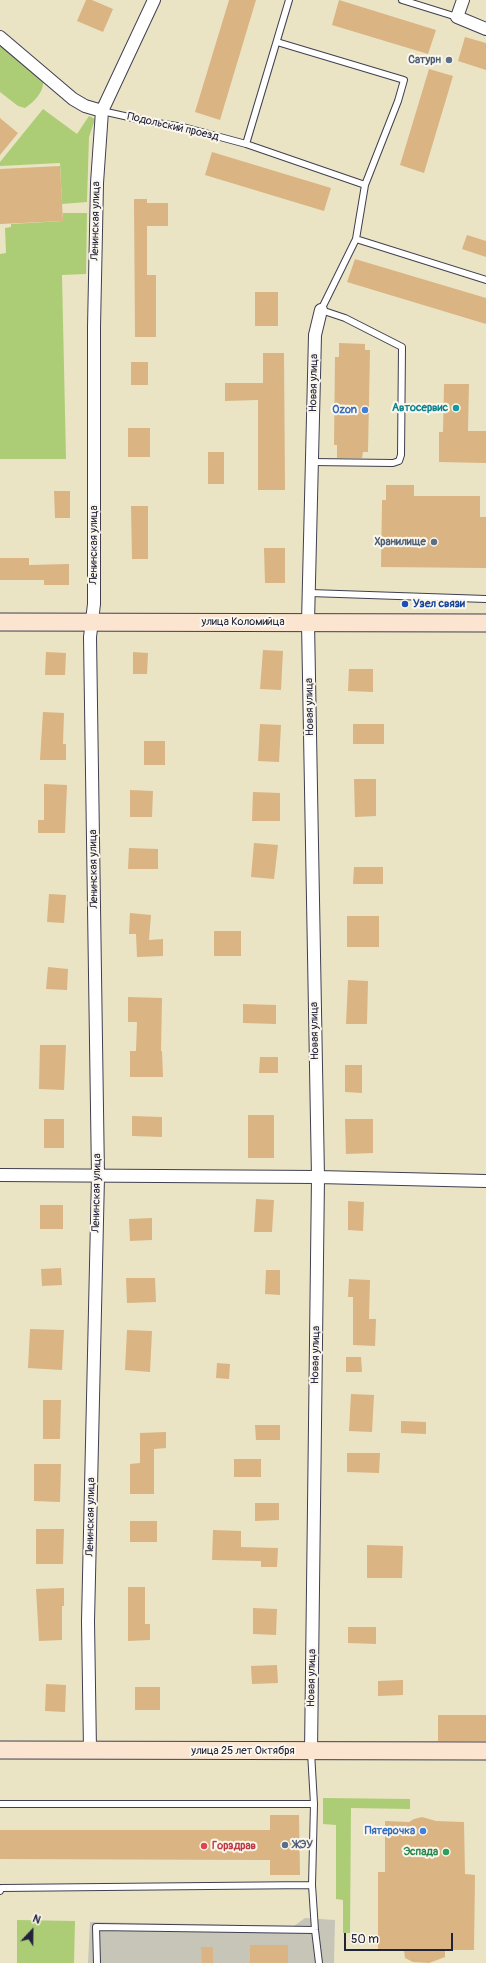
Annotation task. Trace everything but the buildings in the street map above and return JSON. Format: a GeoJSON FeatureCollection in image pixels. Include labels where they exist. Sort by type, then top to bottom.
{"type":"FeatureCollection","features":[{"type":"Feature","properties":{"kind":"street","name":"Ленинская улица"},"geometry":{"type":"LineString","coordinates":[[90,1750],[88,1621],[98,1176],[90,637],[94,604],[95,258],[97,172],[102,111],[154,0]]}},
{"type":"Feature","properties":{"kind":"street"},"geometry":{"type":"LineString","coordinates":[[463,0],[457,17],[486,29]]}},
{"type":"Feature","properties":{"kind":"street","name":"Подольский проезд"},"geometry":{"type":"LineString","coordinates":[[0,38],[73,99],[85,106],[102,111]]}},
{"type":"Feature","properties":{"kind":"street","name":"Новая улица"},"geometry":{"type":"LineString","coordinates":[[311,1752],[318,1176],[308,622],[310,594],[315,335],[321,310]]}},
{"type":"Feature","properties":{"kind":"street","name":"улица Коломийца"},"geometry":{"type":"LineString","coordinates":[[0,622],[486,623]]}},
{"type":"Feature","properties":{"kind":"street"},"geometry":{"type":"LineString","coordinates":[[0,1175],[318,1176],[486,1181]]}},
{"type":"Feature","properties":{"kind":"street","name":"улица 25 лет Октября"},"geometry":{"type":"LineString","coordinates":[[0,1750],[311,1752],[486,1751]]}},
{"type":"Feature","properties":{"kind":"lane"},"geometry":{"type":"LineString","coordinates":[[246,144],[289,0]]}},
{"type":"Feature","properties":{"kind":"lane"},"geometry":{"type":"LineString","coordinates":[[402,0],[457,17]]}},
{"type":"Feature","properties":{"kind":"lane"},"geometry":{"type":"LineString","coordinates":[[277,42],[404,80],[398,101],[365,185],[356,239],[321,310],[345,318],[402,346],[401,455],[399,461],[393,463],[312,462]]}},
{"type":"Feature","properties":{"kind":"lane","name":"Подольский проезд"},"geometry":{"type":"LineString","coordinates":[[102,111],[182,127],[246,144],[365,185]]}},
{"type":"Feature","properties":{"kind":"lane"},"geometry":{"type":"LineString","coordinates":[[356,239],[486,280]]}},
{"type":"Feature","properties":{"kind":"lane"},"geometry":{"type":"LineString","coordinates":[[310,594],[486,599]]}},
{"type":"Feature","properties":{"kind":"lane"},"geometry":{"type":"LineString","coordinates":[[311,1752],[314,1804],[312,1885],[319,1963]]}},
{"type":"Feature","properties":{"kind":"lane"},"geometry":{"type":"LineString","coordinates":[[0,1804],[314,1804]]}},
{"type":"Feature","properties":{"kind":"lane"},"geometry":{"type":"LineString","coordinates":[[0,1891],[0,1888],[312,1885]]}},
{"type":"Feature","properties":{"kind":"lane"},"geometry":{"type":"LineString","coordinates":[[97,1963],[96,1927],[315,1930]]}},
{"type":"Feature","properties":{"kind":"shaded area"},"geometry":{"type":"Polygon","coordinates":[[[305,1918],[335,1920],[334,1963],[88,1963],[90,1922],[294,1926],[305,1918]]]}},
{"type":"Feature","properties":{"kind":"green space"},"geometry":{"type":"Polygon","coordinates":[[[0,44],[43,82],[40,93],[25,108],[18,106],[0,92],[0,44]]]}},
{"type":"Feature","properties":{"kind":"green space"},"geometry":{"type":"Polygon","coordinates":[[[43,109],[77,134],[89,116],[95,119],[89,137],[87,202],[62,204],[60,163],[0,166],[0,162],[43,109]]]}},
{"type":"Feature","properties":{"kind":"green space"},"geometry":{"type":"Polygon","coordinates":[[[63,213],[87,213],[86,274],[62,275],[66,459],[0,459],[0,254],[6,253],[5,228],[11,227],[11,224],[63,221],[63,213]]]}},
{"type":"Feature","properties":{"kind":"green space"},"geometry":{"type":"Polygon","coordinates":[[[323,1798],[410,1799],[410,1809],[351,1808],[350,1933],[343,1933],[343,1900],[336,1899],[336,1825],[323,1824],[323,1798]]]}},
{"type":"Feature","properties":{"kind":"green space"},"geometry":{"type":"Polygon","coordinates":[[[17,1920],[75,1921],[74,1963],[17,1963],[17,1920]]]}},
{"type":"Feature","properties":{"kind":"place","name":"Сатурн"},"geometry":{"type":"Point","coordinates":[449,60]}},
{"type":"Feature","properties":{"kind":"place","name":"Автосервис"},"geometry":{"type":"Point","coordinates":[456,408]}},
{"type":"Feature","properties":{"kind":"place","name":"Ozon"},"geometry":{"type":"Point","coordinates":[365,410]}},
{"type":"Feature","properties":{"kind":"place","name":"Хранилище"},"geometry":{"type":"Point","coordinates":[434,542]}},
{"type":"Feature","properties":{"kind":"place","name":"Узел связи"},"geometry":{"type":"Point","coordinates":[405,604]}},
{"type":"Feature","properties":{"kind":"place","name":"Пятерочка"},"geometry":{"type":"Point","coordinates":[423,1831]}},
{"type":"Feature","properties":{"kind":"place","name":"ЖЭУ"},"geometry":{"type":"Point","coordinates":[285,1845]}},
{"type":"Feature","properties":{"kind":"place","name":"Горздрав"},"geometry":{"type":"Point","coordinates":[204,1846]}},
{"type":"Feature","properties":{"kind":"place","name":"Эспада"},"geometry":{"type":"Point","coordinates":[446,1852]}}]}
